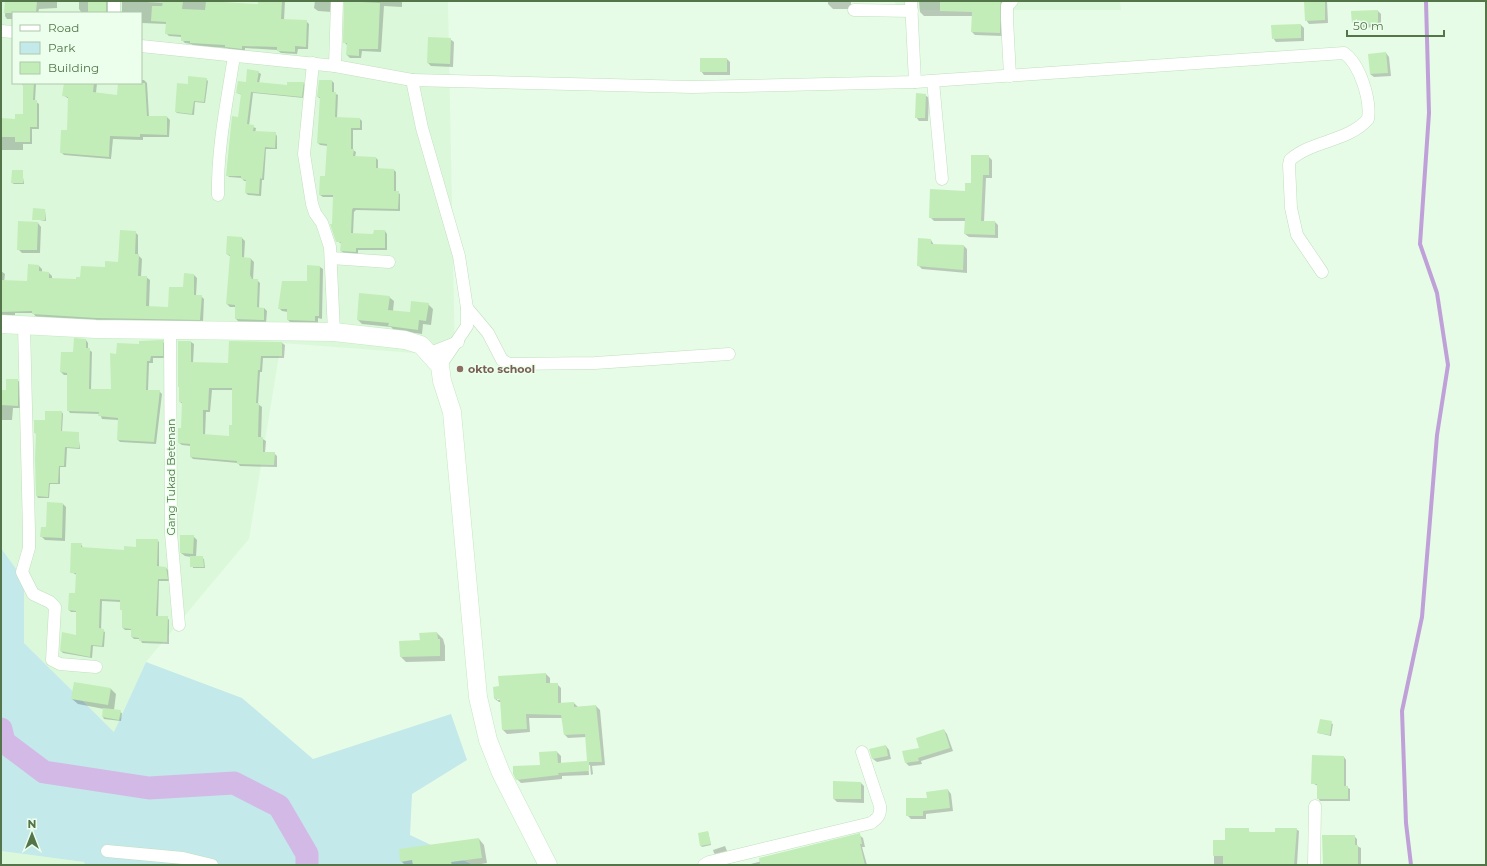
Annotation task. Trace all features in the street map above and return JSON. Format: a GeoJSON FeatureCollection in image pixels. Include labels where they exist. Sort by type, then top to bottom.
{"type":"FeatureCollection","features":[{"type":"Feature","properties":{"kind":"main road"},"geometry":{"type":"LineString","coordinates":[[1,324],[24,326],[334,332],[405,340],[421,345],[435,360],[452,412],[478,697],[488,740],[501,774],[548,865]]}},
{"type":"Feature","properties":{"kind":"street"},"geometry":{"type":"LineString","coordinates":[[114,1],[114,12]]}},
{"type":"Feature","properties":{"kind":"street"},"geometry":{"type":"LineString","coordinates":[[335,66],[337,1]]}},
{"type":"Feature","properties":{"kind":"street"},"geometry":{"type":"LineString","coordinates":[[1010,76],[1007,6],[1012,1]]}},
{"type":"Feature","properties":{"kind":"street"},"geometry":{"type":"LineString","coordinates":[[854,10],[912,6],[915,82]]}},
{"type":"Feature","properties":{"kind":"street"},"geometry":{"type":"LineString","coordinates":[[1,31],[12,32]]}},
{"type":"Feature","properties":{"kind":"street"},"geometry":{"type":"LineString","coordinates":[[142,46],[313,63],[412,80],[692,87],[915,82],[1344,53],[1351,57],[1362,78],[1368,108],[1368,119],[1363,125],[1339,138],[1297,154],[1290,160],[1289,165],[1291,208],[1298,235],[1322,272]]}},
{"type":"Feature","properties":{"kind":"street"},"geometry":{"type":"LineString","coordinates":[[218,195],[221,141],[234,56]]}},
{"type":"Feature","properties":{"kind":"street"},"geometry":{"type":"LineString","coordinates":[[313,63],[304,154],[312,204],[315,213],[322,223],[330,247],[334,332]]}},
{"type":"Feature","properties":{"kind":"street"},"geometry":{"type":"LineString","coordinates":[[412,80],[425,140],[459,256],[467,308],[467,326],[458,342],[435,360]]}},
{"type":"Feature","properties":{"kind":"street"},"geometry":{"type":"LineString","coordinates":[[933,80],[942,179]]}},
{"type":"Feature","properties":{"kind":"street"},"geometry":{"type":"LineString","coordinates":[[331,258],[389,262]]}},
{"type":"Feature","properties":{"kind":"street"},"geometry":{"type":"LineString","coordinates":[[467,308],[488,333],[502,360],[509,364],[595,363],[729,354]]}},
{"type":"Feature","properties":{"kind":"street"},"geometry":{"type":"LineString","coordinates":[[24,326],[29,532],[28,548],[22,572],[34,594],[50,602],[55,608],[52,660],[60,664],[96,667]]}},
{"type":"Feature","properties":{"kind":"street","name":"Gang Tukad Betenan"},"geometry":{"type":"LineString","coordinates":[[170,329],[171,533],[179,625]]}},
{"type":"Feature","properties":{"kind":"street"},"geometry":{"type":"LineString","coordinates":[[435,360],[458,342]]}},
{"type":"Feature","properties":{"kind":"street"},"geometry":{"type":"LineString","coordinates":[[704,865],[709,862],[871,823],[880,814],[880,806],[862,752]]}},
{"type":"Feature","properties":{"kind":"street"},"geometry":{"type":"LineString","coordinates":[[1314,865],[1315,806]]}},
{"type":"Feature","properties":{"kind":"street"},"geometry":{"type":"LineString","coordinates":[[107,851],[183,858],[212,865]]}},
{"type":"Feature","properties":{"kind":"shaded area"},"geometry":{"type":"Polygon","coordinates":[[[1,1],[448,1],[455,356],[281,343],[249,539],[146,662],[114,732],[24,643],[24,580],[1,548],[1,1]]]}},
{"type":"Feature","properties":{"kind":"shaded area"},"geometry":{"type":"Polygon","coordinates":[[[895,1],[1120,1],[1121,10],[896,10],[895,1]]]}},
{"type":"Feature","properties":{"kind":"shaded area"},"geometry":{"type":"Polygon","coordinates":[[[1,851],[84,862],[85,865],[1,865],[1,851]]]}},
{"type":"Feature","properties":{"kind":"green space"},"geometry":{"type":"Polygon","coordinates":[[[1,548],[24,580],[24,643],[114,732],[146,662],[242,698],[313,759],[451,714],[467,760],[412,794],[410,835],[473,865],[85,865],[84,862],[1,851],[1,548]]]}},
{"type":"Feature","properties":{"kind":"building"},"geometry":{"type":"Polygon","coordinates":[[[5,1],[37,1],[36,12],[4,13],[5,1]]]}},
{"type":"Feature","properties":{"kind":"building"},"geometry":{"type":"Polygon","coordinates":[[[88,1],[106,1],[106,12],[88,12],[88,1]]]}},
{"type":"Feature","properties":{"kind":"building"},"geometry":{"type":"Polygon","coordinates":[[[183,1],[182,9],[205,10],[206,1],[258,4],[258,1],[282,1],[281,19],[307,20],[306,47],[295,46],[295,52],[277,51],[277,47],[242,46],[242,49],[225,47],[225,45],[181,41],[181,35],[165,34],[166,22],[151,21],[152,6],[162,6],[163,2],[183,1]]]}},
{"type":"Feature","properties":{"kind":"building"},"geometry":{"type":"Polygon","coordinates":[[[344,1],[380,3],[378,49],[359,49],[359,56],[346,55],[347,43],[343,43],[344,1]]]}},
{"type":"Feature","properties":{"kind":"building"},"geometry":{"type":"Polygon","coordinates":[[[940,1],[1001,1],[1000,33],[971,32],[972,12],[940,11],[940,1]]]}},
{"type":"Feature","properties":{"kind":"building"},"geometry":{"type":"Polygon","coordinates":[[[1304,1],[1325,1],[1325,20],[1305,21],[1304,1]]]}},
{"type":"Feature","properties":{"kind":"building"},"geometry":{"type":"Polygon","coordinates":[[[1378,10],[1378,24],[1352,25],[1351,11],[1378,10]]]}},
{"type":"Feature","properties":{"kind":"building"},"geometry":{"type":"Polygon","coordinates":[[[1301,24],[1301,38],[1272,39],[1271,25],[1301,24]]]}},
{"type":"Feature","properties":{"kind":"building"},"geometry":{"type":"Polygon","coordinates":[[[428,37],[451,38],[450,64],[427,63],[428,37]]]}},
{"type":"Feature","properties":{"kind":"building"},"geometry":{"type":"Polygon","coordinates":[[[1386,52],[1388,73],[1370,74],[1368,54],[1386,52]]]}},
{"type":"Feature","properties":{"kind":"building"},"geometry":{"type":"Polygon","coordinates":[[[700,58],[727,58],[727,72],[700,72],[700,58]]]}},
{"type":"Feature","properties":{"kind":"building"},"geometry":{"type":"Polygon","coordinates":[[[247,69],[259,71],[257,82],[287,85],[287,82],[304,82],[302,97],[251,92],[247,124],[254,125],[253,131],[276,132],[275,148],[265,147],[259,194],[245,193],[246,180],[241,179],[241,176],[226,176],[232,116],[238,117],[241,94],[236,93],[238,81],[246,82],[247,69]]]}},
{"type":"Feature","properties":{"kind":"building"},"geometry":{"type":"Polygon","coordinates":[[[188,76],[207,78],[204,102],[194,101],[192,114],[175,112],[177,83],[188,84],[188,76]]]}},
{"type":"Feature","properties":{"kind":"building"},"geometry":{"type":"Polygon","coordinates":[[[319,80],[332,80],[332,92],[336,92],[335,117],[360,118],[360,128],[351,128],[351,149],[354,149],[353,156],[376,157],[376,168],[394,169],[394,191],[399,191],[398,209],[353,208],[352,210],[351,233],[373,234],[374,230],[385,230],[385,248],[356,248],[356,252],[340,251],[341,242],[336,242],[330,224],[332,224],[333,195],[319,195],[320,176],[325,176],[327,144],[317,143],[320,97],[317,97],[319,80]]]}},
{"type":"Feature","properties":{"kind":"building"},"geometry":{"type":"Polygon","coordinates":[[[145,83],[147,116],[167,116],[167,135],[140,134],[140,137],[110,136],[109,157],[60,153],[61,130],[67,130],[68,97],[62,96],[64,84],[94,84],[93,92],[117,95],[118,84],[145,83]]]}},
{"type":"Feature","properties":{"kind":"building"},"geometry":{"type":"Polygon","coordinates":[[[23,84],[34,84],[33,100],[37,100],[37,127],[30,127],[30,142],[15,142],[15,137],[1,137],[1,118],[15,119],[15,114],[23,114],[23,84]]]}},
{"type":"Feature","properties":{"kind":"building"},"geometry":{"type":"Polygon","coordinates":[[[916,93],[926,94],[925,118],[915,118],[916,93]]]}},
{"type":"Feature","properties":{"kind":"building"},"geometry":{"type":"Polygon","coordinates":[[[971,155],[989,155],[989,175],[983,175],[981,221],[995,221],[995,235],[964,234],[965,218],[929,218],[930,189],[965,191],[965,183],[971,183],[971,155]]]}},
{"type":"Feature","properties":{"kind":"building"},"geometry":{"type":"Polygon","coordinates":[[[12,170],[23,170],[23,183],[11,183],[12,170]]]}},
{"type":"Feature","properties":{"kind":"building"},"geometry":{"type":"Polygon","coordinates":[[[33,208],[45,209],[45,220],[32,220],[33,208]]]}},
{"type":"Feature","properties":{"kind":"building"},"geometry":{"type":"Polygon","coordinates":[[[18,221],[38,222],[37,250],[17,250],[18,221]]]}},
{"type":"Feature","properties":{"kind":"building"},"geometry":{"type":"Polygon","coordinates":[[[120,230],[136,231],[135,254],[139,254],[138,276],[147,276],[146,306],[168,307],[169,287],[183,287],[184,273],[194,274],[194,295],[202,295],[200,320],[96,318],[32,314],[32,311],[1,312],[2,280],[27,281],[28,264],[39,265],[39,271],[49,272],[49,278],[76,279],[76,277],[80,277],[81,266],[105,267],[105,261],[118,262],[120,230]]]}},
{"type":"Feature","properties":{"kind":"building"},"geometry":{"type":"Polygon","coordinates":[[[227,236],[242,237],[242,257],[251,258],[250,275],[252,279],[258,279],[257,307],[264,308],[264,320],[235,319],[235,305],[226,304],[230,255],[226,254],[227,236]]]}},
{"type":"Feature","properties":{"kind":"building"},"geometry":{"type":"Polygon","coordinates":[[[918,238],[931,239],[931,244],[964,245],[963,270],[917,266],[918,238]]]}},
{"type":"Feature","properties":{"kind":"building"},"geometry":{"type":"Polygon","coordinates":[[[307,265],[320,266],[319,316],[315,316],[315,321],[287,320],[287,309],[278,309],[282,281],[307,281],[307,265]]]}},
{"type":"Feature","properties":{"kind":"building"},"geometry":{"type":"Polygon","coordinates":[[[359,293],[390,296],[388,310],[410,312],[411,301],[429,303],[426,321],[419,320],[418,330],[388,326],[389,323],[357,320],[359,293]]]}},
{"type":"Feature","properties":{"kind":"building"},"geometry":{"type":"Polygon","coordinates":[[[74,338],[86,339],[86,348],[90,348],[89,389],[111,389],[110,353],[116,354],[117,343],[139,344],[139,341],[163,340],[163,356],[151,356],[150,361],[147,361],[146,390],[160,390],[154,442],[117,440],[118,418],[98,416],[99,412],[67,411],[67,373],[60,372],[61,352],[73,352],[74,338]]]}},
{"type":"Feature","properties":{"kind":"building"},"geometry":{"type":"Polygon","coordinates":[[[178,341],[191,341],[191,362],[228,363],[229,341],[282,342],[282,356],[261,356],[260,370],[258,370],[256,403],[259,403],[258,437],[263,437],[263,452],[275,452],[274,465],[237,464],[237,461],[190,457],[190,444],[178,443],[178,428],[181,428],[182,402],[179,402],[178,341]],[[209,388],[208,410],[203,410],[203,434],[229,436],[229,425],[232,425],[232,388],[209,388]]]}},
{"type":"Feature","properties":{"kind":"building"},"geometry":{"type":"Polygon","coordinates":[[[6,379],[18,379],[18,406],[1,405],[1,390],[6,390],[6,379]]]}},
{"type":"Feature","properties":{"kind":"building"},"geometry":{"type":"Polygon","coordinates":[[[45,411],[62,411],[61,431],[79,432],[79,448],[65,447],[64,466],[59,466],[58,483],[49,483],[48,497],[36,496],[36,433],[34,433],[34,420],[45,420],[45,411]]]}},
{"type":"Feature","properties":{"kind":"building"},"geometry":{"type":"Polygon","coordinates":[[[47,502],[63,503],[62,538],[40,537],[41,527],[46,527],[47,502]]]}},
{"type":"Feature","properties":{"kind":"building"},"geometry":{"type":"Polygon","coordinates":[[[180,535],[194,535],[193,554],[180,553],[180,535]]]}},
{"type":"Feature","properties":{"kind":"building"},"geometry":{"type":"Polygon","coordinates":[[[136,539],[158,539],[157,566],[166,567],[168,579],[158,579],[156,616],[168,616],[167,642],[139,641],[139,638],[131,637],[131,629],[122,628],[122,610],[120,610],[120,600],[100,599],[99,628],[104,629],[102,646],[91,645],[90,657],[60,651],[62,632],[76,635],[76,611],[68,610],[69,593],[75,593],[76,573],[70,573],[71,543],[82,543],[81,547],[124,550],[124,546],[136,547],[136,539]]]}},
{"type":"Feature","properties":{"kind":"building"},"geometry":{"type":"Polygon","coordinates":[[[190,556],[203,556],[204,567],[190,567],[190,556]]]}},
{"type":"Feature","properties":{"kind":"building"},"geometry":{"type":"Polygon","coordinates":[[[437,632],[438,639],[440,639],[440,656],[400,657],[399,641],[420,640],[419,633],[437,632]]]}},
{"type":"Feature","properties":{"kind":"building"},"geometry":{"type":"Polygon","coordinates":[[[546,673],[546,683],[558,683],[558,703],[574,702],[574,707],[596,705],[602,762],[589,762],[589,771],[558,773],[559,775],[516,780],[513,774],[513,766],[540,765],[539,752],[557,751],[558,763],[587,761],[585,734],[564,735],[561,715],[526,714],[527,729],[502,730],[500,699],[494,699],[493,687],[499,686],[498,676],[546,673]]]}},
{"type":"Feature","properties":{"kind":"building"},"geometry":{"type":"Polygon","coordinates":[[[74,682],[111,688],[108,705],[71,699],[74,682]]]}},
{"type":"Feature","properties":{"kind":"building"},"geometry":{"type":"Polygon","coordinates":[[[103,708],[121,710],[119,720],[102,717],[103,708]]]}},
{"type":"Feature","properties":{"kind":"building"},"geometry":{"type":"Polygon","coordinates":[[[1320,719],[1332,721],[1330,735],[1317,733],[1320,719]]]}},
{"type":"Feature","properties":{"kind":"building"},"geometry":{"type":"Polygon","coordinates":[[[944,729],[950,748],[918,758],[919,761],[905,763],[902,751],[919,748],[916,738],[944,729]]]}},
{"type":"Feature","properties":{"kind":"building"},"geometry":{"type":"Polygon","coordinates":[[[886,745],[888,756],[872,759],[869,749],[886,745]]]}},
{"type":"Feature","properties":{"kind":"building"},"geometry":{"type":"Polygon","coordinates":[[[1312,755],[1344,756],[1344,786],[1348,786],[1348,799],[1317,799],[1317,784],[1311,784],[1312,755]]]}},
{"type":"Feature","properties":{"kind":"building"},"geometry":{"type":"Polygon","coordinates":[[[833,781],[861,782],[861,799],[833,799],[833,781]]]}},
{"type":"Feature","properties":{"kind":"building"},"geometry":{"type":"Polygon","coordinates":[[[948,789],[950,808],[923,811],[923,816],[906,816],[906,798],[927,798],[926,792],[948,789]]]}},
{"type":"Feature","properties":{"kind":"building"},"geometry":{"type":"Polygon","coordinates":[[[1225,828],[1249,828],[1249,832],[1275,832],[1275,828],[1297,828],[1294,865],[1223,865],[1223,856],[1213,856],[1213,840],[1225,840],[1225,828]]]}},
{"type":"Feature","properties":{"kind":"building"},"geometry":{"type":"Polygon","coordinates":[[[708,831],[711,844],[700,846],[698,833],[708,831]]]}},
{"type":"Feature","properties":{"kind":"building"},"geometry":{"type":"Polygon","coordinates":[[[860,833],[862,844],[860,844],[865,865],[760,865],[759,858],[860,833]]]}},
{"type":"Feature","properties":{"kind":"building"},"geometry":{"type":"Polygon","coordinates":[[[1322,835],[1355,835],[1355,845],[1358,845],[1358,865],[1323,865],[1322,835]]]}},
{"type":"Feature","properties":{"kind":"building"},"geometry":{"type":"Polygon","coordinates":[[[479,838],[482,858],[451,862],[452,865],[413,865],[412,860],[400,862],[399,849],[479,838]]]}},
{"type":"Feature","properties":{"kind":"waterway"},"geometry":{"type":"LineString","coordinates":[[1411,865],[1406,823],[1402,711],[1422,617],[1437,435],[1448,365],[1437,293],[1420,244],[1429,113],[1426,1]]}},
{"type":"Feature","properties":{"kind":"waterway"},"geometry":{"type":"LineString","coordinates":[[1,729],[4,742],[44,772],[149,788],[234,783],[279,806],[307,854],[307,865]]}},
{"type":"Feature","properties":{"kind":"place","name":"okto school"},"geometry":{"type":"Point","coordinates":[460,369]}}]}
